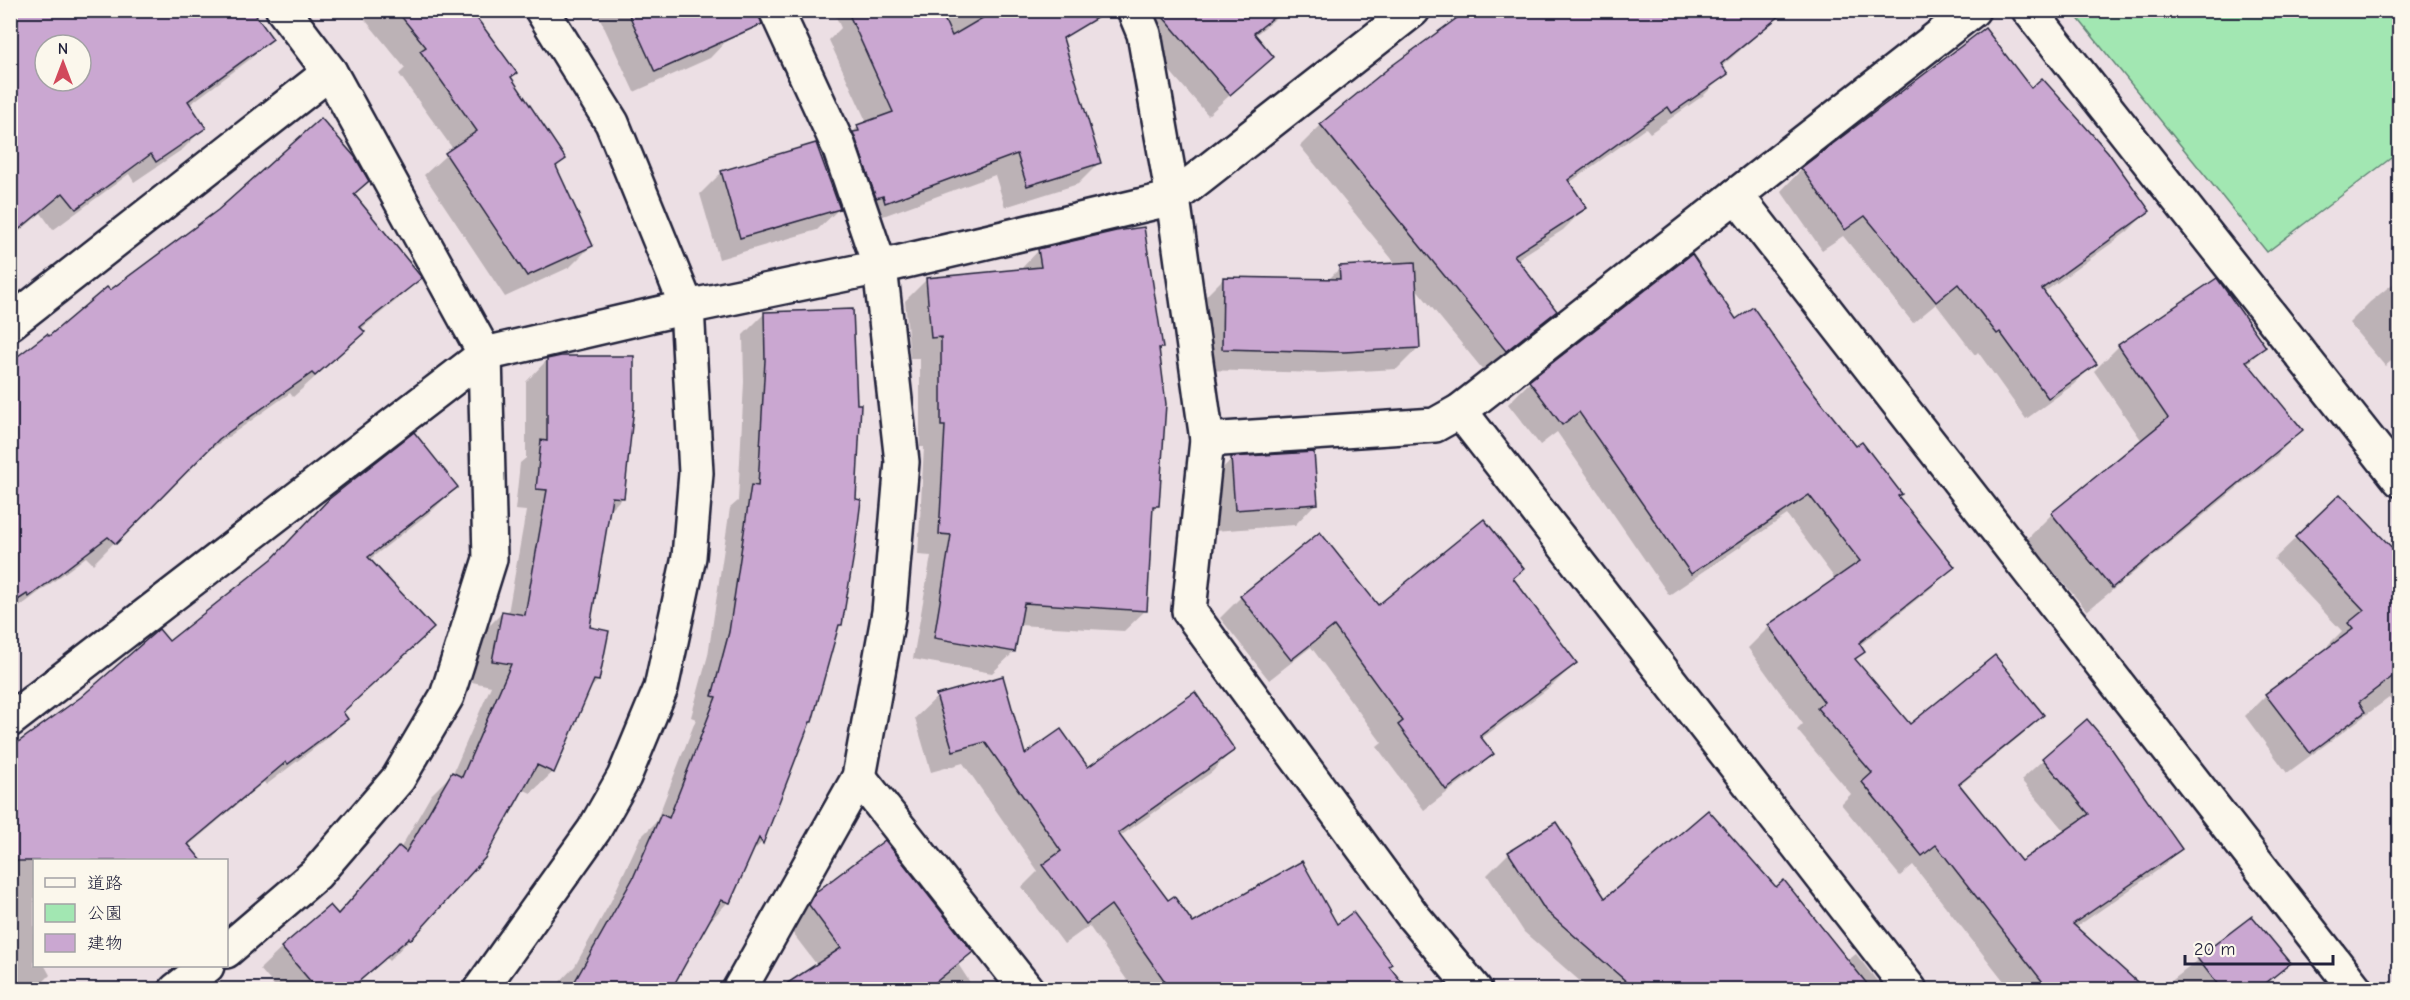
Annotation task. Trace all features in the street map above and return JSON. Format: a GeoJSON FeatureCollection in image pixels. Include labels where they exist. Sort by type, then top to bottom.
{"type":"FeatureCollection","features":[{"type":"Feature","properties":{"kind":"street"},"geometry":{"type":"LineString","coordinates":[[228,949],[316,874],[398,779],[447,696],[490,559],[485,354],[330,72],[283,10]]}},
{"type":"Feature","properties":{"kind":"street"},"geometry":{"type":"LineString","coordinates":[[480,990],[594,830],[624,777],[661,688],[689,557],[696,473],[687,307],[612,123],[542,10]]}},
{"type":"Feature","properties":{"kind":"street"},"geometry":{"type":"LineString","coordinates":[[739,990],[859,777],[889,612],[902,462],[880,267],[839,147],[776,10]]}},
{"type":"Feature","properties":{"kind":"street"},"geometry":{"type":"LineString","coordinates":[[1134,10],[1144,34],[1173,198],[1207,440],[1189,610],[1413,916],[1475,990]]}},
{"type":"Feature","properties":{"kind":"street"},"geometry":{"type":"LineString","coordinates":[[10,720],[485,354],[687,307],[880,267],[1173,198],[1413,10]]}},
{"type":"Feature","properties":{"kind":"street"},"geometry":{"type":"LineString","coordinates":[[1207,440],[1435,425],[1460,411],[1973,10]]}},
{"type":"Feature","properties":{"kind":"street"},"geometry":{"type":"LineString","coordinates":[[2029,10],[2400,480]]}},
{"type":"Feature","properties":{"kind":"street"},"geometry":{"type":"LineString","coordinates":[[10,323],[330,72]]}},
{"type":"Feature","properties":{"kind":"street"},"geometry":{"type":"LineString","coordinates":[[1736,195],[2356,990]]}},
{"type":"Feature","properties":{"kind":"street"},"geometry":{"type":"LineString","coordinates":[[1460,411],[1910,990]]}},
{"type":"Feature","properties":{"kind":"street"},"geometry":{"type":"LineString","coordinates":[[859,777],[1027,990]]}},
{"type":"Feature","properties":{"kind":"street"},"geometry":{"type":"LineString","coordinates":[[176,990],[206,967]]}},
{"type":"Feature","properties":{"kind":"green space"},"geometry":{"type":"Polygon","coordinates":[[[2072,11],[2387,11],[2399,27],[2399,152],[2267,252],[2072,11]]]}},
{"type":"Feature","properties":{"kind":"building"},"geometry":{"type":"Polygon","coordinates":[[[10,10],[252,10],[273,39],[188,101],[206,128],[156,162],[151,154],[76,209],[63,193],[10,237],[10,10]]]}},
{"type":"Feature","properties":{"kind":"building"},"geometry":{"type":"Polygon","coordinates":[[[396,10],[471,10],[517,73],[511,77],[566,159],[556,166],[593,246],[527,276],[445,153],[477,131],[420,51],[426,47],[396,10]]]}},
{"type":"Feature","properties":{"kind":"building"},"geometry":{"type":"Polygon","coordinates":[[[627,10],[758,10],[762,24],[655,72],[627,10]]]}},
{"type":"Feature","properties":{"kind":"building"},"geometry":{"type":"Polygon","coordinates":[[[847,10],[940,10],[952,36],[996,10],[1110,10],[1063,38],[1101,163],[1027,186],[1017,154],[885,203],[883,196],[876,198],[853,132],[859,131],[857,125],[893,112],[847,10]]]}},
{"type":"Feature","properties":{"kind":"building"},"geometry":{"type":"Polygon","coordinates":[[[1157,10],[1283,10],[1254,33],[1274,57],[1230,95],[1157,10]]]}},
{"type":"Feature","properties":{"kind":"building"},"geometry":{"type":"Polygon","coordinates":[[[1468,10],[1787,10],[1721,64],[1728,74],[1672,113],[1668,107],[1568,180],[1587,208],[1514,255],[1557,311],[1506,351],[1320,124],[1390,67],[1468,10]]]}},
{"type":"Feature","properties":{"kind":"building"},"geometry":{"type":"Polygon","coordinates":[[[1985,28],[2031,88],[2042,78],[2108,152],[2150,211],[2042,289],[2097,364],[2048,398],[2000,332],[1997,334],[1958,284],[1936,302],[1865,216],[1845,230],[1801,168],[1985,28]]]}},
{"type":"Feature","properties":{"kind":"building"},"geometry":{"type":"Polygon","coordinates":[[[321,118],[355,157],[369,181],[354,194],[422,278],[360,327],[365,332],[315,376],[312,373],[219,439],[116,544],[108,537],[29,597],[27,594],[10,605],[10,362],[47,334],[49,336],[107,287],[110,290],[218,210],[321,118]]]}},
{"type":"Feature","properties":{"kind":"building"},"geometry":{"type":"Polygon","coordinates":[[[816,143],[840,209],[740,238],[721,171],[816,143]]]}},
{"type":"Feature","properties":{"kind":"building"},"geometry":{"type":"Polygon","coordinates":[[[1144,227],[1163,348],[1159,348],[1166,404],[1159,506],[1153,506],[1147,611],[1024,603],[1015,652],[934,638],[951,535],[939,534],[945,426],[941,426],[941,337],[931,338],[926,278],[1041,267],[1038,249],[1144,227]]]}},
{"type":"Feature","properties":{"kind":"building"},"geometry":{"type":"Polygon","coordinates":[[[1692,254],[1736,319],[1753,307],[1803,379],[1856,446],[1862,442],[1902,494],[1898,496],[1955,567],[1859,643],[1865,652],[1855,659],[1910,724],[1995,655],[2044,715],[1959,784],[2021,861],[2089,814],[2042,758],[2087,719],[2109,745],[2182,849],[2073,924],[2146,990],[2049,990],[1936,845],[1922,856],[1862,782],[1872,773],[1817,708],[1824,702],[1768,625],[1860,561],[1809,495],[1691,574],[1579,412],[1562,425],[1529,381],[1692,254]]]}},
{"type":"Feature","properties":{"kind":"building"},"geometry":{"type":"Polygon","coordinates":[[[1415,262],[1420,348],[1344,352],[1222,349],[1223,277],[1340,279],[1339,266],[1415,262]]]}},
{"type":"Feature","properties":{"kind":"building"},"geometry":{"type":"Polygon","coordinates":[[[2217,278],[2266,347],[2246,361],[2303,430],[2112,588],[2051,513],[2168,418],[2118,345],[2217,278]]]}},
{"type":"Feature","properties":{"kind":"building"},"geometry":{"type":"Polygon","coordinates":[[[853,309],[857,404],[861,404],[856,499],[861,500],[855,548],[842,625],[839,625],[812,722],[810,722],[763,844],[759,838],[730,903],[721,900],[671,990],[570,990],[633,878],[661,814],[669,818],[716,697],[712,696],[729,632],[751,485],[758,486],[765,360],[764,312],[853,309]]]}},
{"type":"Feature","properties":{"kind":"building"},"geometry":{"type":"Polygon","coordinates":[[[561,356],[634,356],[634,407],[624,498],[612,497],[590,627],[609,631],[599,681],[594,680],[554,773],[537,765],[485,858],[411,940],[409,938],[349,990],[318,990],[281,947],[330,905],[338,914],[399,846],[406,852],[452,772],[462,777],[511,664],[492,661],[502,611],[525,615],[547,490],[536,489],[541,440],[547,441],[547,359],[561,356]]]}},
{"type":"Feature","properties":{"kind":"building"},"geometry":{"type":"Polygon","coordinates":[[[414,432],[458,487],[368,557],[434,628],[343,712],[348,719],[288,764],[286,762],[188,844],[200,859],[10,861],[10,748],[81,697],[159,629],[169,641],[272,559],[329,499],[414,432]]]}},
{"type":"Feature","properties":{"kind":"building"},"geometry":{"type":"Polygon","coordinates":[[[1314,452],[1318,504],[1235,510],[1231,457],[1314,452]]]}},
{"type":"Feature","properties":{"kind":"building"},"geometry":{"type":"Polygon","coordinates":[[[2340,494],[2400,556],[2400,671],[2359,702],[2365,712],[2310,753],[2265,694],[2353,629],[2348,623],[2364,610],[2295,537],[2340,494]]]}},
{"type":"Feature","properties":{"kind":"building"},"geometry":{"type":"Polygon","coordinates":[[[1484,519],[1524,569],[1513,578],[1577,663],[1480,736],[1494,754],[1446,790],[1398,725],[1403,721],[1334,626],[1291,660],[1240,596],[1320,532],[1378,605],[1484,519]]]}},
{"type":"Feature","properties":{"kind":"building"},"geometry":{"type":"Polygon","coordinates":[[[1003,676],[1025,754],[1061,729],[1088,767],[1195,692],[1235,750],[1118,833],[1168,900],[1174,896],[1193,923],[1302,861],[1337,924],[1353,912],[1392,964],[1389,966],[1408,990],[1171,990],[1111,905],[1086,924],[1042,865],[1061,851],[985,742],[953,751],[936,695],[1003,676]]]}},
{"type":"Feature","properties":{"kind":"building"},"geometry":{"type":"Polygon","coordinates":[[[1708,810],[1776,887],[1784,880],[1872,990],[1636,990],[1545,910],[1508,852],[1556,822],[1605,898],[1708,810]]]}},
{"type":"Feature","properties":{"kind":"building"},"geometry":{"type":"Polygon","coordinates":[[[885,840],[973,952],[926,990],[777,990],[841,948],[809,905],[816,892],[885,840]]]}},
{"type":"Feature","properties":{"kind":"building"},"geometry":{"type":"Polygon","coordinates":[[[2252,916],[2291,963],[2257,990],[2222,990],[2197,958],[2252,916]]]}}]}
